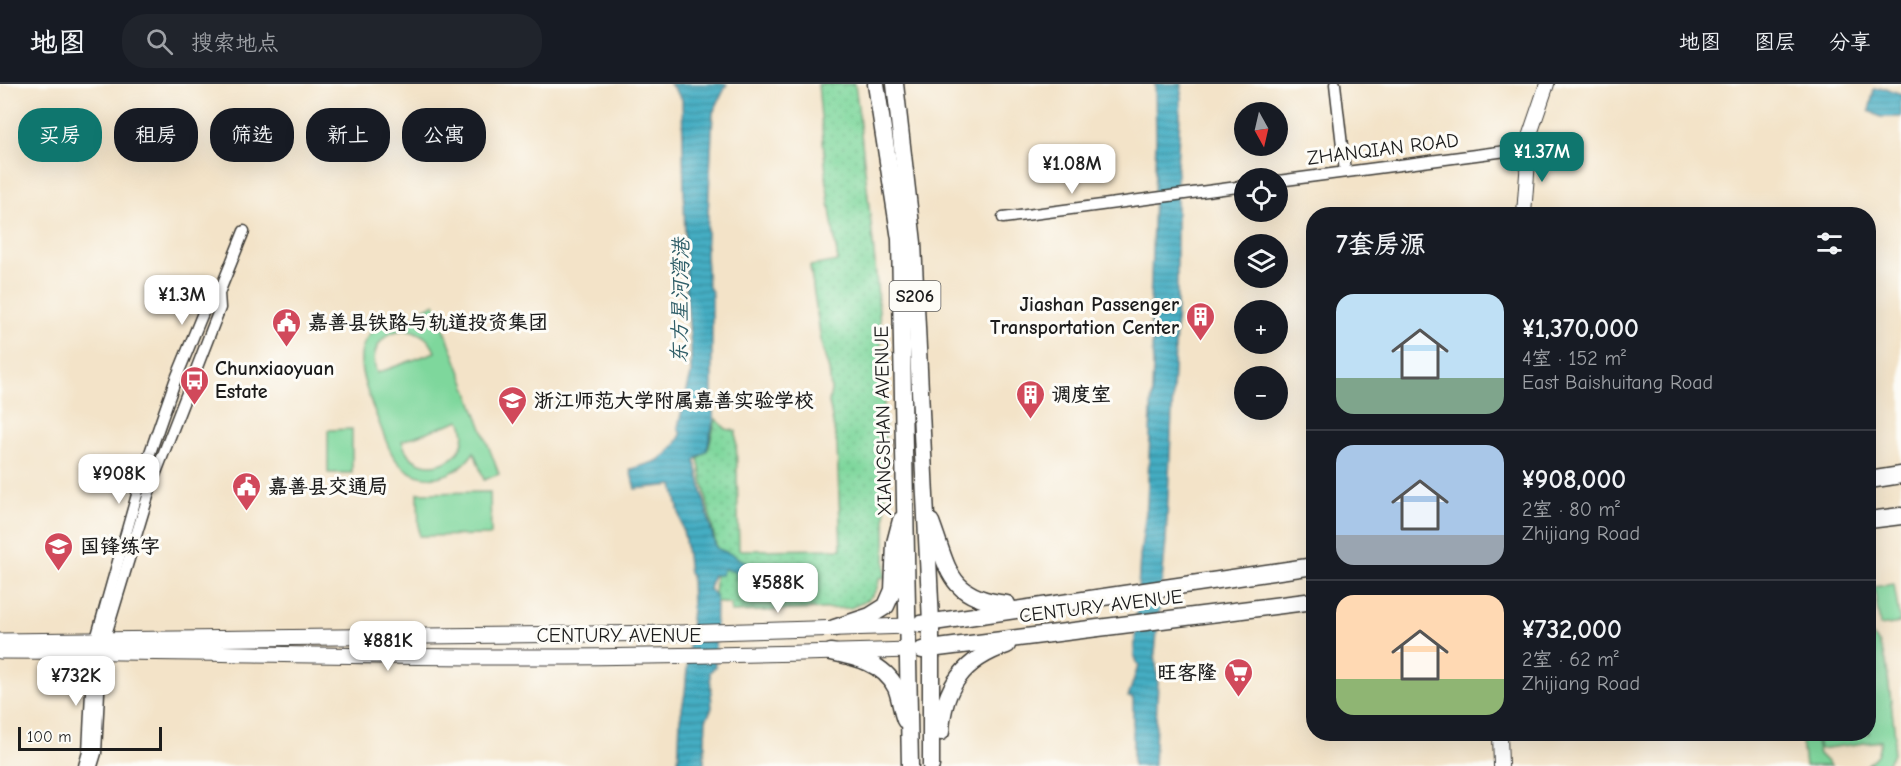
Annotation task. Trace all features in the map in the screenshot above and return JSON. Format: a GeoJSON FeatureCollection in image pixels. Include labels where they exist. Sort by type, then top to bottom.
{"type":"FeatureCollection","features":[{"type":"Feature","properties":{"kind":"main road","name":"XIANGSHAN AVENUE"},"geometry":{"type":"LineString","coordinates":[[876,84],[900,239],[909,650]]}},
{"type":"Feature","properties":{"kind":"main road","name":"XIANGSHAN AVENUE"},"geometry":{"type":"LineString","coordinates":[[895,84],[913,243],[931,622],[930,649]]}},
{"type":"Feature","properties":{"kind":"main road"},"geometry":{"type":"LineString","coordinates":[[1876,479],[1896,476]]}},
{"type":"Feature","properties":{"kind":"main road"},"geometry":{"type":"LineString","coordinates":[[834,628],[870,616],[886,606],[893,590],[895,543],[906,505]]}},
{"type":"Feature","properties":{"kind":"main road"},"geometry":{"type":"LineString","coordinates":[[925,508],[948,573],[963,590],[985,602],[1032,607]]}},
{"type":"Feature","properties":{"kind":"main road"},"geometry":{"type":"LineString","coordinates":[[1876,519],[1895,516]]}},
{"type":"Feature","properties":{"kind":"main road","name":"CENTURY AVENUE"},"geometry":{"type":"LineString","coordinates":[[98,646],[723,633],[909,626],[1306,567]]}},
{"type":"Feature","properties":{"kind":"main road","name":"CENTURY AVENUE"},"geometry":{"type":"LineString","coordinates":[[98,646],[506,657],[675,656],[909,650],[1306,602]]}},
{"type":"Feature","properties":{"kind":"main road"},"geometry":{"type":"LineString","coordinates":[[939,766],[942,714],[950,690],[959,675],[976,659],[993,650],[1036,636]]}},
{"type":"Feature","properties":{"kind":"main road"},"geometry":{"type":"LineString","coordinates":[[0,641],[98,646]]}},
{"type":"Feature","properties":{"kind":"main road"},"geometry":{"type":"LineString","coordinates":[[0,651],[98,646]]}},
{"type":"Feature","properties":{"kind":"main road","name":"S206"},"geometry":{"type":"LineString","coordinates":[[930,649],[931,766]]}},
{"type":"Feature","properties":{"kind":"main road","name":"S206"},"geometry":{"type":"LineString","coordinates":[[909,650],[910,766]]}},
{"type":"Feature","properties":{"kind":"main road"},"geometry":{"type":"LineString","coordinates":[[831,652],[873,664],[886,676],[896,688],[910,735]]}},
{"type":"Feature","properties":{"kind":"street"},"geometry":{"type":"LineString","coordinates":[[1335,84],[1345,172]]}},
{"type":"Feature","properties":{"kind":"street"},"geometry":{"type":"LineString","coordinates":[[1525,207],[1530,134],[1547,84]]}},
{"type":"Feature","properties":{"kind":"street","name":"ZHANQIAN ROAD"},"geometry":{"type":"LineString","coordinates":[[1288,180],[1529,148]]}},
{"type":"Feature","properties":{"kind":"street"},"geometry":{"type":"LineString","coordinates":[[1004,218],[1234,187]]}},
{"type":"Feature","properties":{"kind":"street"},"geometry":{"type":"LineString","coordinates":[[84,766],[88,752],[98,646],[152,483],[220,308],[219,292],[244,231]]}},
{"type":"Feature","properties":{"kind":"street"},"geometry":{"type":"LineString","coordinates":[[92,766],[96,753],[98,646]]}},
{"type":"Feature","properties":{"kind":"street"},"geometry":{"type":"LineString","coordinates":[[1500,741],[1501,766]]}},
{"type":"Feature","properties":{"kind":"green space"},"geometry":{"type":"Polygon","coordinates":[[[818,84],[855,84],[858,106],[872,232],[884,386],[885,577],[879,578],[877,589],[870,598],[850,608],[731,612],[731,604],[714,602],[716,545],[698,459],[708,449],[716,419],[726,429],[736,431],[739,550],[841,549],[837,445],[829,402],[831,390],[829,370],[822,347],[810,266],[838,261],[828,196],[818,84]]]}},
{"type":"Feature","properties":{"kind":"green space"},"geometry":{"type":"Polygon","coordinates":[[[435,304],[499,474],[484,480],[474,452],[465,463],[442,476],[418,475],[406,470],[389,448],[365,384],[361,352],[370,333],[379,325],[401,316],[423,319],[420,310],[435,304]],[[407,330],[391,334],[380,343],[375,357],[377,373],[435,352],[424,337],[417,332],[407,330]],[[460,420],[402,441],[409,455],[419,462],[431,465],[443,463],[454,457],[461,447],[464,435],[460,420]]]}},
{"type":"Feature","properties":{"kind":"green space"},"geometry":{"type":"Polygon","coordinates":[[[352,429],[352,473],[328,473],[328,430],[352,429]]]}},
{"type":"Feature","properties":{"kind":"green space"},"geometry":{"type":"Polygon","coordinates":[[[490,492],[491,535],[419,536],[418,493],[490,492]]]}},
{"type":"Feature","properties":{"kind":"green space"},"geometry":{"type":"Polygon","coordinates":[[[1894,584],[1900,623],[1880,626],[1876,587],[1894,584]]]}},
{"type":"Feature","properties":{"kind":"green space"},"geometry":{"type":"Polygon","coordinates":[[[1876,640],[1886,661],[1895,735],[1893,754],[1886,766],[1866,766],[1877,755],[1881,741],[1819,749],[1817,741],[1876,741],[1876,640]]]}},
{"type":"Feature","properties":{"kind":"green space"},"geometry":{"type":"Polygon","coordinates":[[[1802,741],[1816,741],[1819,754],[1831,766],[1805,766],[1802,741]]]}},
{"type":"Feature","properties":{"kind":"water"},"geometry":{"type":"Polygon","coordinates":[[[670,84],[727,84],[713,113],[706,255],[708,285],[712,292],[714,419],[707,450],[695,460],[716,548],[753,566],[769,567],[770,577],[752,584],[737,579],[736,572],[724,569],[721,575],[713,575],[709,589],[716,596],[715,667],[710,672],[712,708],[706,720],[704,766],[678,766],[680,719],[685,693],[692,608],[691,576],[673,485],[635,489],[630,469],[660,459],[676,444],[681,435],[678,427],[691,374],[686,289],[682,99],[670,84]]]}},
{"type":"Feature","properties":{"kind":"water"},"geometry":{"type":"Polygon","coordinates":[[[1155,84],[1182,84],[1177,166],[1177,306],[1166,541],[1155,653],[1158,682],[1154,766],[1133,766],[1133,698],[1128,697],[1139,667],[1134,655],[1140,556],[1147,504],[1153,365],[1150,306],[1156,140],[1155,84]]]}},
{"type":"Feature","properties":{"kind":"water"},"geometry":{"type":"Polygon","coordinates":[[[1886,88],[1901,94],[1901,117],[1881,117],[1869,111],[1874,89],[1886,88]]]}},
{"type":"Feature","properties":{"kind":"place","name":"Jiashan Passenger Transportation Center"},"geometry":{"type":"Point","coordinates":[1200,342]}},
{"type":"Feature","properties":{"kind":"place","name":"嘉善县铁路与轨道投资集团"},"geometry":{"type":"Point","coordinates":[287,348]}},
{"type":"Feature","properties":{"kind":"place","name":"Chunxiaoyuan Estate"},"geometry":{"type":"Point","coordinates":[194,406]}},
{"type":"Feature","properties":{"kind":"place","name":"调度室"},"geometry":{"type":"Point","coordinates":[1030,420]}},
{"type":"Feature","properties":{"kind":"place","name":"浙江师范大学附属嘉善实验学校"},"geometry":{"type":"Point","coordinates":[513,426]}},
{"type":"Feature","properties":{"kind":"place","name":"嘉善县交通局"},"geometry":{"type":"Point","coordinates":[247,512]}},
{"type":"Feature","properties":{"kind":"place","name":"国锋练字"},"geometry":{"type":"Point","coordinates":[59,572]}},
{"type":"Feature","properties":{"kind":"place","name":"旺客隆"},"geometry":{"type":"Point","coordinates":[1238,698]}},
{"type":"Feature","properties":{"kind":"water label","name":"东方星河湾港"},"geometry":{"type":"Point","coordinates":[680,301]}}]}
